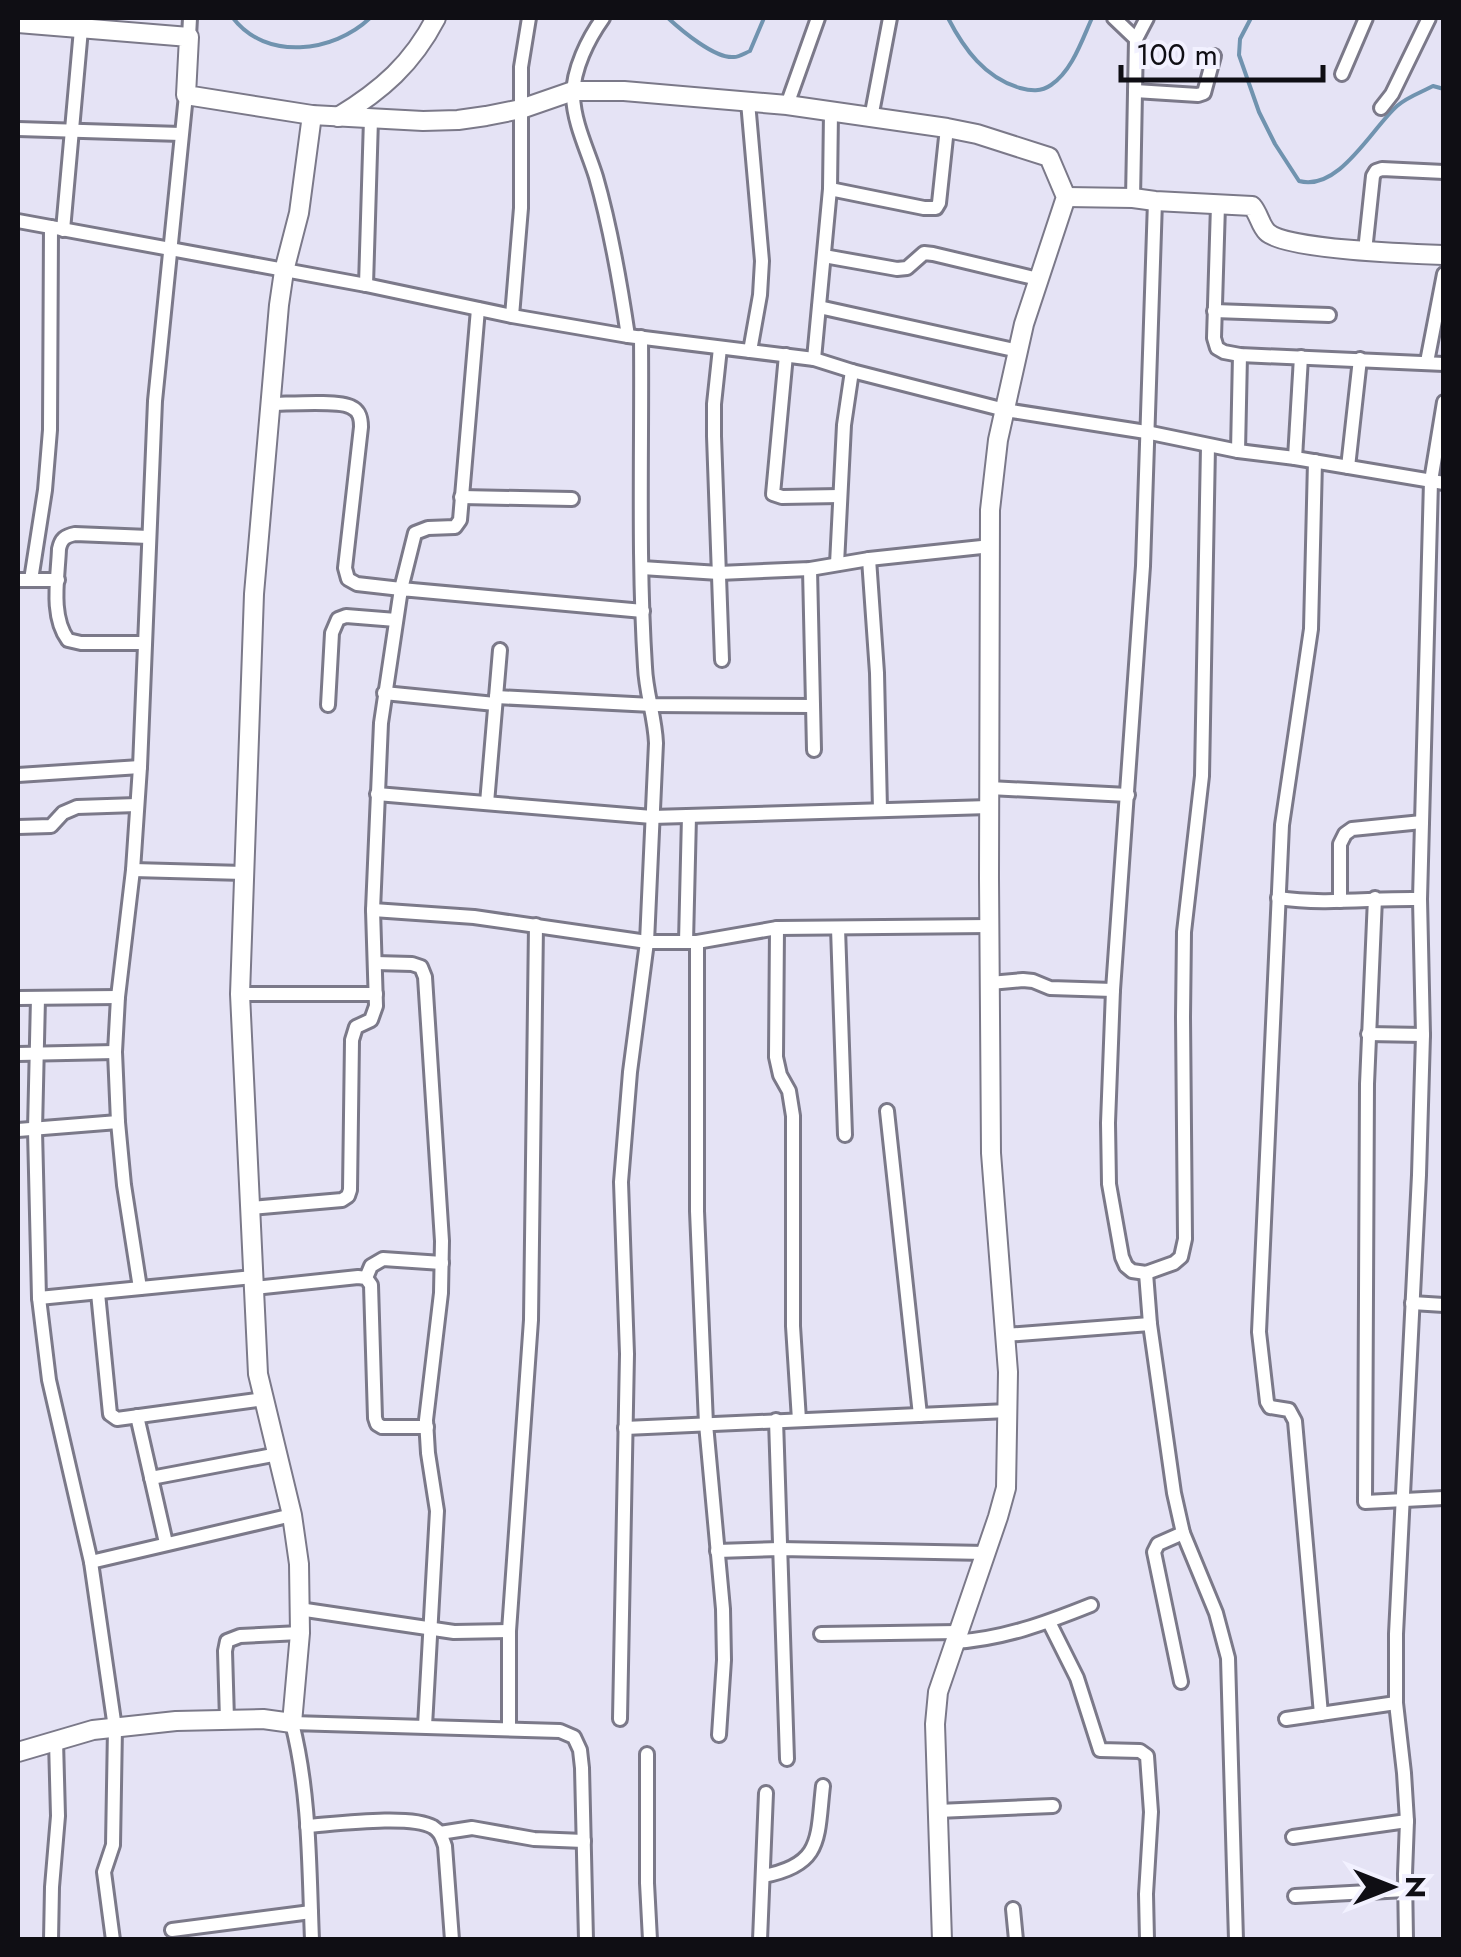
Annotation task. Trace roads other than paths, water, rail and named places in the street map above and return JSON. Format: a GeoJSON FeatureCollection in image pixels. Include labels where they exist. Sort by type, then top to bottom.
{"type":"FeatureCollection","features":[{"type":"Feature","properties":{"kind":"street"},"geometry":{"type":"LineString","coordinates":[[337,117],[397,74],[416,52],[436,18]]}},
{"type":"Feature","properties":{"kind":"street"},"geometry":{"type":"LineString","coordinates":[[512,316],[521,208],[521,66],[528,18]]}},
{"type":"Feature","properties":{"kind":"street"},"geometry":{"type":"LineString","coordinates":[[602,18],[582,56],[573,92],[575,116],[596,179],[634,336],[645,673],[656,743],[648,942],[630,1072],[621,1182],[627,1354],[620,1719]]}},
{"type":"Feature","properties":{"kind":"street"},"geometry":{"type":"LineString","coordinates":[[787,105],[818,18]]}},
{"type":"Feature","properties":{"kind":"street"},"geometry":{"type":"LineString","coordinates":[[871,118],[890,18]]}},
{"type":"Feature","properties":{"kind":"street"},"geometry":{"type":"LineString","coordinates":[[1133,198],[1136,40],[1147,18]]}},
{"type":"Feature","properties":{"kind":"street"},"geometry":{"type":"LineString","coordinates":[[1342,74],[1366,18]]}},
{"type":"Feature","properties":{"kind":"street"},"geometry":{"type":"LineString","coordinates":[[1381,108],[1392,94],[1429,18]]}},
{"type":"Feature","properties":{"kind":"street"},"geometry":{"type":"LineString","coordinates":[[1117,21],[1136,40]]}},
{"type":"Feature","properties":{"kind":"street"},"geometry":{"type":"LineString","coordinates":[[18,23],[190,27],[156,402],[134,870],[115,1052],[124,1185],[140,1288]]}},
{"type":"Feature","properties":{"kind":"street"},"geometry":{"type":"LineString","coordinates":[[58,580],[24,580],[45,490],[57,229],[72,130],[81,23]]}},
{"type":"Feature","properties":{"kind":"street"},"geometry":{"type":"LineString","coordinates":[[1136,91],[1204,93],[1214,56]]}},
{"type":"Feature","properties":{"kind":"street"},"geometry":{"type":"LineString","coordinates":[[186,95],[312,115],[371,119],[458,120],[521,109],[573,92],[624,91],[787,105],[947,128],[1049,157],[1066,197],[1018,351],[998,440],[990,510],[991,1153],[1005,1335],[1006,1488],[938,1692],[935,1724],[942,1940]]}},
{"type":"Feature","properties":{"kind":"street"},"geometry":{"type":"LineString","coordinates":[[748,102],[762,261],[750,351]]}},
{"type":"Feature","properties":{"kind":"street"},"geometry":{"type":"LineString","coordinates":[[814,359],[830,188],[831,112]]}},
{"type":"Feature","properties":{"kind":"street"},"geometry":{"type":"LineString","coordinates":[[312,115],[299,213],[284,271],[254,594],[240,994],[258,1374],[292,1515],[299,1564],[300,1633],[292,1723],[300,1754],[307,1826],[312,1940]]}},
{"type":"Feature","properties":{"kind":"street"},"geometry":{"type":"LineString","coordinates":[[366,284],[371,119]]}},
{"type":"Feature","properties":{"kind":"street"},"geometry":{"type":"LineString","coordinates":[[18,128],[182,134]]}},
{"type":"Feature","properties":{"kind":"street"},"geometry":{"type":"LineString","coordinates":[[830,188],[936,208],[947,128]]}},
{"type":"Feature","properties":{"kind":"street"},"geometry":{"type":"LineString","coordinates":[[1365,251],[1376,171],[1444,172]]}},
{"type":"Feature","properties":{"kind":"street"},"geometry":{"type":"LineString","coordinates":[[1066,197],[1252,206],[1268,233],[1282,240],[1365,251],[1444,255]]}},
{"type":"Feature","properties":{"kind":"street"},"geometry":{"type":"LineString","coordinates":[[1155,202],[1143,566],[1112,990],[1108,1123],[1110,1184],[1122,1256],[1132,1271],[1146,1273],[1174,1263],[1184,1249],[1184,932],[1202,776],[1208,446]]}},
{"type":"Feature","properties":{"kind":"street"},"geometry":{"type":"LineString","coordinates":[[1218,204],[1214,311],[1217,348],[1240,355],[1444,364]]}},
{"type":"Feature","properties":{"kind":"street"},"geometry":{"type":"LineString","coordinates":[[18,222],[366,284],[512,316],[814,359],[1005,410],[1146,432],[1238,452],[1437,482]]}},
{"type":"Feature","properties":{"kind":"street"},"geometry":{"type":"LineString","coordinates":[[824,256],[907,268],[924,253],[933,254],[1038,280]]}},
{"type":"Feature","properties":{"kind":"street"},"geometry":{"type":"LineString","coordinates":[[1427,362],[1444,274]]}},
{"type":"Feature","properties":{"kind":"street"},"geometry":{"type":"LineString","coordinates":[[819,307],[1018,351]]}},
{"type":"Feature","properties":{"kind":"street"},"geometry":{"type":"LineString","coordinates":[[250,1208],[342,1200],[350,1190],[353,1032],[375,1014],[373,910],[384,693],[415,532],[455,527],[460,520],[478,309]]}},
{"type":"Feature","properties":{"kind":"street"},"geometry":{"type":"LineString","coordinates":[[1214,311],[1329,315]]}},
{"type":"Feature","properties":{"kind":"street"},"geometry":{"type":"LineString","coordinates":[[720,348],[714,404],[722,660]]}},
{"type":"Feature","properties":{"kind":"street"},"geometry":{"type":"LineString","coordinates":[[786,355],[773,494],[840,496]]}},
{"type":"Feature","properties":{"kind":"street"},"geometry":{"type":"LineString","coordinates":[[1238,452],[1240,355]]}},
{"type":"Feature","properties":{"kind":"street"},"geometry":{"type":"LineString","coordinates":[[1295,458],[1302,357]]}},
{"type":"Feature","properties":{"kind":"street"},"geometry":{"type":"LineString","coordinates":[[1348,467],[1360,360]]}},
{"type":"Feature","properties":{"kind":"street"},"geometry":{"type":"LineString","coordinates":[[838,564],[844,425],[852,371]]}},
{"type":"Feature","properties":{"kind":"street"},"geometry":{"type":"LineString","coordinates":[[1406,1940],[1406,1822],[1396,1703],[1396,1634],[1423,1035],[1422,822],[1444,402]]}},
{"type":"Feature","properties":{"kind":"street"},"geometry":{"type":"LineString","coordinates":[[270,404],[341,404],[360,415],[362,427],[345,568],[348,579],[401,590],[643,611]]}},
{"type":"Feature","properties":{"kind":"street"},"geometry":{"type":"LineString","coordinates":[[1315,461],[1311,629],[1282,825],[1259,1332],[1267,1402],[1270,1407],[1289,1410],[1295,1421],[1320,1714]]}},
{"type":"Feature","properties":{"kind":"street"},"geometry":{"type":"LineString","coordinates":[[461,497],[572,499]]}},
{"type":"Feature","properties":{"kind":"street"},"geometry":{"type":"LineString","coordinates":[[145,643],[68,640],[60,626],[59,549],[67,535],[150,538]]}},
{"type":"Feature","properties":{"kind":"street"},"geometry":{"type":"LineString","coordinates":[[642,568],[718,574],[810,569],[990,546]]}},
{"type":"Feature","properties":{"kind":"street"},"geometry":{"type":"LineString","coordinates":[[869,560],[877,673],[880,810]]}},
{"type":"Feature","properties":{"kind":"street"},"geometry":{"type":"LineString","coordinates":[[810,569],[814,750]]}},
{"type":"Feature","properties":{"kind":"street"},"geometry":{"type":"LineString","coordinates":[[328,704],[332,633],[338,618],[396,620]]}},
{"type":"Feature","properties":{"kind":"street"},"geometry":{"type":"LineString","coordinates":[[487,804],[500,650]]}},
{"type":"Feature","properties":{"kind":"street"},"geometry":{"type":"LineString","coordinates":[[384,693],[496,701],[813,706]]}},
{"type":"Feature","properties":{"kind":"street"},"geometry":{"type":"LineString","coordinates":[[18,774],[140,767]]}},
{"type":"Feature","properties":{"kind":"street"},"geometry":{"type":"LineString","coordinates":[[377,794],[652,817],[880,810],[990,798],[1128,795]]}},
{"type":"Feature","properties":{"kind":"street"},"geometry":{"type":"LineString","coordinates":[[18,827],[51,826],[77,807],[137,805]]}},
{"type":"Feature","properties":{"kind":"street"},"geometry":{"type":"LineString","coordinates":[[690,816],[697,1211],[706,1424],[724,1660],[719,1735]]}},
{"type":"Feature","properties":{"kind":"street"},"geometry":{"type":"LineString","coordinates":[[1340,902],[1340,844],[1344,834],[1352,829],[1422,822]]}},
{"type":"Feature","properties":{"kind":"street"},"geometry":{"type":"LineString","coordinates":[[134,870],[244,873]]}},
{"type":"Feature","properties":{"kind":"street"},"geometry":{"type":"LineString","coordinates":[[1278,898],[1303,902],[1420,899]]}},
{"type":"Feature","properties":{"kind":"street"},"geometry":{"type":"LineString","coordinates":[[1374,898],[1368,1034],[1365,1502],[1444,1498]]}},
{"type":"Feature","properties":{"kind":"street"},"geometry":{"type":"LineString","coordinates":[[373,910],[474,917],[648,942],[692,942],[777,928],[990,926]]}},
{"type":"Feature","properties":{"kind":"street"},"geometry":{"type":"LineString","coordinates":[[509,1729],[509,1631],[531,1320],[536,925]]}},
{"type":"Feature","properties":{"kind":"street"},"geometry":{"type":"LineString","coordinates":[[777,928],[776,1057],[794,1116],[793,1326],[799,1420]]}},
{"type":"Feature","properties":{"kind":"street"},"geometry":{"type":"LineString","coordinates":[[838,928],[845,1136]]}},
{"type":"Feature","properties":{"kind":"street"},"geometry":{"type":"LineString","coordinates":[[374,963],[421,967],[438,1172],[442,1263],[427,1426],[437,1511],[425,1726]]}},
{"type":"Feature","properties":{"kind":"street"},"geometry":{"type":"LineString","coordinates":[[990,983],[1023,980],[1050,988],[1112,990]]}},
{"type":"Feature","properties":{"kind":"street"},"geometry":{"type":"LineString","coordinates":[[240,994],[376,994]]}},
{"type":"Feature","properties":{"kind":"street"},"geometry":{"type":"LineString","coordinates":[[18,998],[118,997]]}},
{"type":"Feature","properties":{"kind":"street"},"geometry":{"type":"LineString","coordinates":[[38,998],[34,1130],[39,1298],[49,1380],[91,1562],[115,1728],[113,1845],[104,1872],[112,1940]]}},
{"type":"Feature","properties":{"kind":"street"},"geometry":{"type":"LineString","coordinates":[[1368,1034],[1423,1035]]}},
{"type":"Feature","properties":{"kind":"street"},"geometry":{"type":"LineString","coordinates":[[18,1054],[115,1052]]}},
{"type":"Feature","properties":{"kind":"street"},"geometry":{"type":"LineString","coordinates":[[886,1111],[920,1415]]}},
{"type":"Feature","properties":{"kind":"street"},"geometry":{"type":"LineString","coordinates":[[18,1130],[118,1122]]}},
{"type":"Feature","properties":{"kind":"street"},"geometry":{"type":"LineString","coordinates":[[366,1278],[371,1266],[383,1260],[442,1263]]}},
{"type":"Feature","properties":{"kind":"street"},"geometry":{"type":"LineString","coordinates":[[1146,1273],[1174,1493],[1183,1533],[1216,1613],[1228,1658],[1236,1940]]}},
{"type":"Feature","properties":{"kind":"street"},"geometry":{"type":"LineString","coordinates":[[39,1298],[140,1288],[366,1278],[371,1285],[377,1424],[427,1426]]}},
{"type":"Feature","properties":{"kind":"street"},"geometry":{"type":"LineString","coordinates":[[98,1293],[110,1414],[117,1419],[264,1399]]}},
{"type":"Feature","properties":{"kind":"street"},"geometry":{"type":"LineString","coordinates":[[1412,1302],[1444,1305]]}},
{"type":"Feature","properties":{"kind":"street"},"geometry":{"type":"LineString","coordinates":[[1005,1335],[1150,1324]]}},
{"type":"Feature","properties":{"kind":"street"},"geometry":{"type":"LineString","coordinates":[[625,1428],[1008,1411]]}},
{"type":"Feature","properties":{"kind":"street"},"geometry":{"type":"LineString","coordinates":[[137,1416],[166,1543]]}},
{"type":"Feature","properties":{"kind":"street"},"geometry":{"type":"LineString","coordinates":[[776,1420],[787,1759]]}},
{"type":"Feature","properties":{"kind":"street"},"geometry":{"type":"LineString","coordinates":[[151,1478],[278,1454]]}},
{"type":"Feature","properties":{"kind":"street"},"geometry":{"type":"LineString","coordinates":[[91,1562],[292,1515]]}},
{"type":"Feature","properties":{"kind":"street"},"geometry":{"type":"LineString","coordinates":[[1181,1682],[1154,1552],[1158,1544],[1183,1533]]}},
{"type":"Feature","properties":{"kind":"street"},"geometry":{"type":"LineString","coordinates":[[718,1550],[986,1553]]}},
{"type":"Feature","properties":{"kind":"street"},"geometry":{"type":"LineString","coordinates":[[821,1634],[1000,1636],[1091,1605]]}},
{"type":"Feature","properties":{"kind":"street"},"geometry":{"type":"LineString","coordinates":[[300,1609],[454,1632],[509,1631]]}},
{"type":"Feature","properties":{"kind":"street"},"geometry":{"type":"LineString","coordinates":[[1049,1622],[1076,1678],[1100,1750],[1140,1751],[1147,1756],[1151,1812],[1147,1940]]}},
{"type":"Feature","properties":{"kind":"street"},"geometry":{"type":"LineString","coordinates":[[227,1720],[227,1641],[240,1636],[300,1633]]}},
{"type":"Feature","properties":{"kind":"street"},"geometry":{"type":"LineString","coordinates":[[1286,1718],[1396,1703]]}},
{"type":"Feature","properties":{"kind":"street"},"geometry":{"type":"LineString","coordinates":[[18,1752],[94,1730],[176,1721],[263,1719],[560,1732],[574,1737],[580,1750],[586,1940]]}},
{"type":"Feature","properties":{"kind":"street"},"geometry":{"type":"LineString","coordinates":[[51,1940],[58,1816],[56,1741]]}},
{"type":"Feature","properties":{"kind":"street"},"geometry":{"type":"LineString","coordinates":[[646,1754],[650,1940]]}},
{"type":"Feature","properties":{"kind":"street"},"geometry":{"type":"LineString","coordinates":[[762,1876],[784,1872],[812,1852],[818,1837],[823,1786]]}},
{"type":"Feature","properties":{"kind":"street"},"geometry":{"type":"LineString","coordinates":[[760,1940],[766,1793]]}},
{"type":"Feature","properties":{"kind":"street"},"geometry":{"type":"LineString","coordinates":[[938,1811],[1052,1806]]}},
{"type":"Feature","properties":{"kind":"street"},"geometry":{"type":"LineString","coordinates":[[307,1826],[408,1821],[430,1824],[440,1832],[445,1846],[452,1940]]}},
{"type":"Feature","properties":{"kind":"street"},"geometry":{"type":"LineString","coordinates":[[1293,1837],[1406,1822]]}},
{"type":"Feature","properties":{"kind":"street"},"geometry":{"type":"LineString","coordinates":[[440,1832],[472,1828],[534,1839],[584,1841]]}},
{"type":"Feature","properties":{"kind":"street"},"geometry":{"type":"LineString","coordinates":[[1295,1896],[1405,1890]]}},
{"type":"Feature","properties":{"kind":"street"},"geometry":{"type":"LineString","coordinates":[[1013,1909],[1016,1940]]}},
{"type":"Feature","properties":{"kind":"street"},"geometry":{"type":"LineString","coordinates":[[172,1930],[311,1912]]}},
{"type":"Feature","properties":{"kind":"waterway"},"geometry":{"type":"LineString","coordinates":[[233,18],[263,41],[300,47],[338,39],[370,18]]}},
{"type":"Feature","properties":{"kind":"waterway"},"geometry":{"type":"LineString","coordinates":[[668,18],[708,49],[734,57],[750,51],[764,18]]}},
{"type":"Feature","properties":{"kind":"waterway"},"geometry":{"type":"LineString","coordinates":[[948,18],[961,41],[986,70],[1008,83],[1036,90],[1051,85],[1065,72],[1092,18]]}},
{"type":"Feature","properties":{"kind":"waterway"},"geometry":{"type":"LineString","coordinates":[[1251,18],[1240,39],[1239,55],[1259,112],[1299,181],[1314,182],[1328,177],[1354,156],[1401,103],[1433,86],[1444,89]]}}]}
